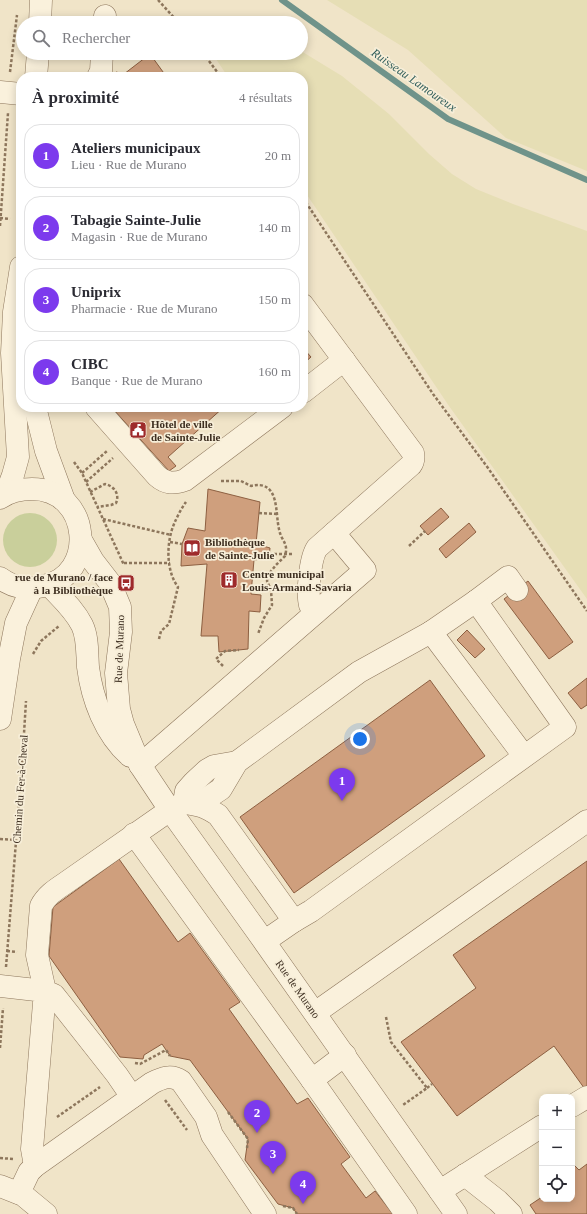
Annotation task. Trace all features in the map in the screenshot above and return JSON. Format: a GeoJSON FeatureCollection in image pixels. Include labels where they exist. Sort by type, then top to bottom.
{"type":"FeatureCollection","features":[{"type":"Feature","properties":{"kind":"street"},"geometry":{"type":"LineString","coordinates":[[40,16],[41,0]]}},
{"type":"Feature","properties":{"kind":"street"},"geometry":{"type":"LineString","coordinates":[[36,72],[37,60]]}},
{"type":"Feature","properties":{"kind":"street"},"geometry":{"type":"LineString","coordinates":[[100,72],[102,60]]}},
{"type":"Feature","properties":{"kind":"street"},"geometry":{"type":"LineString","coordinates":[[5,83],[16,91]]}},
{"type":"Feature","properties":{"kind":"street"},"geometry":{"type":"LineString","coordinates":[[16,292],[12,312],[16,358]]}},
{"type":"Feature","properties":{"kind":"street"},"geometry":{"type":"LineString","coordinates":[[308,315],[344,360],[413,453],[414,457],[414,462],[411,465],[317,548],[312,558],[310,598],[310,605],[315,613]]}},
{"type":"Feature","properties":{"kind":"street"},"geometry":{"type":"LineString","coordinates":[[308,388],[344,360]]}},
{"type":"Feature","properties":{"kind":"street"},"geometry":{"type":"LineString","coordinates":[[3,496],[13,475],[18,457],[18,412]]}},
{"type":"Feature","properties":{"kind":"street"},"geometry":{"type":"LineString","coordinates":[[22,412],[46,452],[64,500]]}},
{"type":"Feature","properties":{"kind":"street"},"geometry":{"type":"LineString","coordinates":[[100,412],[157,476],[166,482],[172,483],[185,480],[275,412]]}},
{"type":"Feature","properties":{"kind":"street"},"geometry":{"type":"LineString","coordinates":[[0,578],[13,586],[22,588],[40,587],[58,581],[65,576],[79,554],[81,540],[78,520],[73,511],[64,500],[54,493],[37,489],[26,489],[14,491],[3,496]]}},
{"type":"Feature","properties":{"kind":"street"},"geometry":{"type":"LineString","coordinates":[[140,765],[365,570],[334,533]]}},
{"type":"Feature","properties":{"kind":"street","name":"Rue de Murano"},"geometry":{"type":"LineString","coordinates":[[81,540],[93,561],[110,584],[120,607],[121,632],[116,673],[119,709],[123,724],[140,765]]}},
{"type":"Feature","properties":{"kind":"street"},"geometry":{"type":"LineString","coordinates":[[46,1214],[38,1206],[10,1190],[29,1172],[27,1163],[32,1149],[45,991],[37,954],[41,906],[44,900],[51,892],[177,806],[206,799],[220,789],[237,762],[360,672],[431,632],[508,577],[516,590]]}},
{"type":"Feature","properties":{"kind":"street"},"geometry":{"type":"LineString","coordinates":[[0,719],[2,687],[16,623],[40,587]]}},
{"type":"Feature","properties":{"kind":"street","name":"Rue de Murano"},"geometry":{"type":"LineString","coordinates":[[40,587],[70,606],[82,625],[85,632],[88,669],[92,687],[97,705],[111,735],[121,748],[140,765],[177,806],[265,941],[456,1214]]}},
{"type":"Feature","properties":{"kind":"street"},"geometry":{"type":"LineString","coordinates":[[265,941],[311,911],[565,727],[476,601]]}},
{"type":"Feature","properties":{"kind":"street"},"geometry":{"type":"LineString","coordinates":[[431,632],[524,756]]}},
{"type":"Feature","properties":{"kind":"street"},"geometry":{"type":"LineString","coordinates":[[177,806],[202,805],[218,816],[294,921]]}},
{"type":"Feature","properties":{"kind":"street"},"geometry":{"type":"LineString","coordinates":[[315,1013],[587,821]]}},
{"type":"Feature","properties":{"kind":"street"},"geometry":{"type":"LineString","coordinates":[[134,834],[312,1080],[406,1214]]}},
{"type":"Feature","properties":{"kind":"street"},"geometry":{"type":"LineString","coordinates":[[3,986],[45,991],[54,995],[117,1075],[132,1097]]}},
{"type":"Feature","properties":{"kind":"street"},"geometry":{"type":"LineString","coordinates":[[312,1080],[345,1056]]}},
{"type":"Feature","properties":{"kind":"street"},"geometry":{"type":"LineString","coordinates":[[27,1163],[152,1083],[171,1076],[181,1081],[206,1117],[212,1135],[265,1214]]}},
{"type":"Feature","properties":{"kind":"street"},"geometry":{"type":"LineString","coordinates":[[575,1104],[587,1097]]}},
{"type":"Feature","properties":{"kind":"street"},"geometry":{"type":"LineString","coordinates":[[440,1191],[539,1128]]}},
{"type":"Feature","properties":{"kind":"street"},"geometry":{"type":"LineString","coordinates":[[465,1174],[511,1214]]}},
{"type":"Feature","properties":{"kind":"path"},"geometry":{"type":"LineString","coordinates":[[158,0],[173,16]]}},
{"type":"Feature","properties":{"kind":"path"},"geometry":{"type":"LineString","coordinates":[[17,16],[18,12]]}},
{"type":"Feature","properties":{"kind":"path"},"geometry":{"type":"LineString","coordinates":[[5,83],[16,23]]}},
{"type":"Feature","properties":{"kind":"path"},"geometry":{"type":"LineString","coordinates":[[209,60],[217,72]]}},
{"type":"Feature","properties":{"kind":"path"},"geometry":{"type":"LineString","coordinates":[[0,226],[8,112]]}},
{"type":"Feature","properties":{"kind":"path"},"geometry":{"type":"LineString","coordinates":[[308,206],[433,394],[488,468],[587,611]]}},
{"type":"Feature","properties":{"kind":"path"},"geometry":{"type":"LineString","coordinates":[[0,218],[10,220]]}},
{"type":"Feature","properties":{"kind":"path"},"geometry":{"type":"LineString","coordinates":[[82,473],[109,449],[115,456],[86,482]]}},
{"type":"Feature","properties":{"kind":"path"},"geometry":{"type":"LineString","coordinates":[[232,476],[235,481]]}},
{"type":"Feature","properties":{"kind":"path"},"geometry":{"type":"LineString","coordinates":[[219,481],[240,481],[251,486],[262,486],[268,489],[275,499],[279,530],[286,545],[286,553],[282,560],[268,574],[267,581],[271,590],[272,605],[264,618],[257,636]]}},
{"type":"Feature","properties":{"kind":"path"},"geometry":{"type":"LineString","coordinates":[[90,492],[105,484],[111,486],[117,493],[118,498],[116,503],[97,507]]}},
{"type":"Feature","properties":{"kind":"path"},"geometry":{"type":"LineString","coordinates":[[159,639],[161,631],[169,624],[178,588],[172,576],[170,563],[171,535],[176,519],[188,499]]}},
{"type":"Feature","properties":{"kind":"path"},"geometry":{"type":"LineString","coordinates":[[259,513],[277,514]]}},
{"type":"Feature","properties":{"kind":"path"},"geometry":{"type":"LineString","coordinates":[[103,518],[171,535]]}},
{"type":"Feature","properties":{"kind":"path"},"geometry":{"type":"LineString","coordinates":[[409,546],[425,531]]}},
{"type":"Feature","properties":{"kind":"path"},"geometry":{"type":"LineString","coordinates":[[170,542],[182,544]]}},
{"type":"Feature","properties":{"kind":"path"},"geometry":{"type":"LineString","coordinates":[[270,554],[294,554]]}},
{"type":"Feature","properties":{"kind":"path"},"geometry":{"type":"LineString","coordinates":[[124,563],[170,563]]}},
{"type":"Feature","properties":{"kind":"path"},"geometry":{"type":"LineString","coordinates":[[32,657],[37,646],[64,621]]}},
{"type":"Feature","properties":{"kind":"path"},"geometry":{"type":"LineString","coordinates":[[225,669],[216,659],[225,651],[240,650]]}},
{"type":"Feature","properties":{"kind":"path","name":"Chemin du Fer-à-Cheval"},"geometry":{"type":"LineString","coordinates":[[0,1048],[3,986],[16,840],[26,694]]}},
{"type":"Feature","properties":{"kind":"path"},"geometry":{"type":"LineString","coordinates":[[0,838],[16,840]]}},
{"type":"Feature","properties":{"kind":"path"},"geometry":{"type":"LineString","coordinates":[[386,1017],[391,1042],[428,1088]]}},
{"type":"Feature","properties":{"kind":"path"},"geometry":{"type":"LineString","coordinates":[[54,1119],[104,1084]]}},
{"type":"Feature","properties":{"kind":"path"},"geometry":{"type":"LineString","coordinates":[[400,1108],[432,1084]]}},
{"type":"Feature","properties":{"kind":"path"},"geometry":{"type":"LineString","coordinates":[[0,1158],[27,1163]]}},
{"type":"Feature","properties":{"kind":"shaded area"},"geometry":{"type":"Polygon","coordinates":[[[327,0],[587,0],[587,171],[506,138],[408,50],[327,0]]]}},
{"type":"Feature","properties":{"kind":"shaded area"},"geometry":{"type":"Polygon","coordinates":[[[308,55],[342,76],[389,114],[429,154],[452,174],[476,189],[587,231],[587,599],[449,406],[308,196],[308,72],[225,72],[217,60],[308,60],[308,55]]]}},
{"type":"Feature","properties":{"kind":"green space"},"geometry":{"type":"Polygon","coordinates":[[[25,513],[35,513],[49,521],[55,530],[57,540],[55,550],[49,559],[35,567],[25,567],[15,562],[8,555],[3,545],[3,535],[8,525],[15,518],[25,513]]]}},
{"type":"Feature","properties":{"kind":"building"},"geometry":{"type":"Polygon","coordinates":[[[142,60],[154,60],[163,72],[127,72],[142,60]]]}},
{"type":"Feature","properties":{"kind":"building"},"geometry":{"type":"Polygon","coordinates":[[[116,412],[218,412],[168,457],[176,466],[169,471],[116,412]]]}},
{"type":"Feature","properties":{"kind":"building","name":"Centre municipal Louis-Armand-Savaria"},"geometry":{"type":"Polygon","coordinates":[[[208,489],[260,502],[256,544],[270,548],[269,558],[254,560],[251,594],[261,595],[260,612],[249,611],[248,649],[219,652],[218,636],[201,636],[207,564],[181,566],[182,544],[188,528],[205,531],[208,489]]]}},
{"type":"Feature","properties":{"kind":"building"},"geometry":{"type":"Polygon","coordinates":[[[441,508],[449,517],[428,535],[420,526],[441,508]]]}},
{"type":"Feature","properties":{"kind":"building"},"geometry":{"type":"Polygon","coordinates":[[[469,523],[476,532],[446,558],[439,549],[469,523]]]}},
{"type":"Feature","properties":{"kind":"building"},"geometry":{"type":"Polygon","coordinates":[[[528,581],[573,642],[549,659],[504,599],[528,581]]]}},
{"type":"Feature","properties":{"kind":"building"},"geometry":{"type":"Polygon","coordinates":[[[467,630],[485,649],[475,658],[457,640],[467,630]]]}},
{"type":"Feature","properties":{"kind":"building"},"geometry":{"type":"Polygon","coordinates":[[[587,678],[587,705],[581,709],[568,693],[587,678]]]}},
{"type":"Feature","properties":{"kind":"building"},"geometry":{"type":"Polygon","coordinates":[[[430,680],[485,756],[294,893],[240,817],[430,680]]]}},
{"type":"Feature","properties":{"kind":"building"},"geometry":{"type":"Polygon","coordinates":[[[119,859],[178,942],[190,933],[240,1002],[229,1009],[297,1104],[308,1098],[350,1157],[341,1164],[366,1198],[375,1191],[393,1214],[297,1214],[293,1208],[278,1204],[245,1160],[248,1139],[190,1060],[170,1056],[162,1044],[144,1055],[143,1059],[120,1057],[49,956],[53,907],[119,859]]]}},
{"type":"Feature","properties":{"kind":"building"},"geometry":{"type":"Polygon","coordinates":[[[587,861],[587,1092],[554,1046],[457,1116],[401,1042],[476,988],[453,955],[587,861]]]}},
{"type":"Feature","properties":{"kind":"building"},"geometry":{"type":"Polygon","coordinates":[[[587,1164],[587,1214],[536,1214],[530,1205],[539,1199],[539,1202],[575,1202],[575,1166],[579,1170],[587,1164]]]}},
{"type":"Feature","properties":{"kind":"waterway","name":"Ruisseau Lamoureux"},"geometry":{"type":"LineString","coordinates":[[282,0],[304,16]]}},
{"type":"Feature","properties":{"kind":"waterway","name":"Ruisseau Lamoureux"},"geometry":{"type":"LineString","coordinates":[[308,19],[448,119],[587,180]]}},
{"type":"Feature","properties":{"kind":"place","name":"Hôtel de ville de Sainte-Julie"},"geometry":{"type":"Point","coordinates":[138,430]}},
{"type":"Feature","properties":{"kind":"place","name":"Bibliothèque de Sainte-Julie"},"geometry":{"type":"Point","coordinates":[192,548]}},
{"type":"Feature","properties":{"kind":"place","name":"Centre municipal Louis-Armand-Savaria"},"geometry":{"type":"Point","coordinates":[229,580]}},
{"type":"Feature","properties":{"kind":"place","name":"rue de Murano / face à la Bibliothèque"},"geometry":{"type":"Point","coordinates":[126,583]}},
{"type":"Feature","properties":{"kind":"place","name":"Ateliers municipaux"},"geometry":{"type":"Point","coordinates":[342,801]}},
{"type":"Feature","properties":{"kind":"place","name":"Tabagie Sainte-Julie"},"geometry":{"type":"Point","coordinates":[257,1133]}},
{"type":"Feature","properties":{"kind":"place","name":"Uniprix"},"geometry":{"type":"Point","coordinates":[273,1174]}},
{"type":"Feature","properties":{"kind":"place","name":"CIBC"},"geometry":{"type":"Point","coordinates":[303,1204]}}]}
